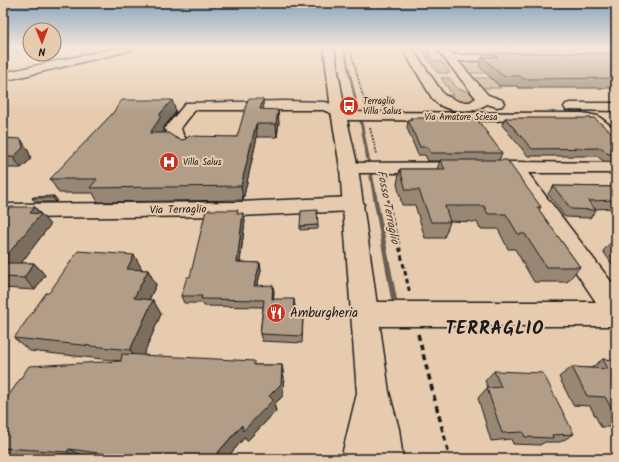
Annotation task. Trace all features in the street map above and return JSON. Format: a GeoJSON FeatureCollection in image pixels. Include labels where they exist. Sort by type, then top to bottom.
{"type":"FeatureCollection","features":[{"type":"Feature","properties":{"kind":"main road"},"geometry":{"type":"LineString","coordinates":[[3,76],[32,70]]}},
{"type":"Feature","properties":{"kind":"main road"},"geometry":{"type":"LineString","coordinates":[[331,70],[338,113],[366,170],[354,204],[390,310],[359,459]]}},
{"type":"Feature","properties":{"kind":"main road"},"geometry":{"type":"LineString","coordinates":[[421,70],[439,98],[443,101],[458,106],[476,108],[616,107]]}},
{"type":"Feature","properties":{"kind":"main road"},"geometry":{"type":"LineString","coordinates":[[460,70],[483,98],[498,104],[518,107]]}},
{"type":"Feature","properties":{"kind":"main road"},"geometry":{"type":"LineString","coordinates":[[458,106],[472,106],[479,104],[482,102],[483,98]]}},
{"type":"Feature","properties":{"kind":"main road","name":"Via Amatore Sciesa"},"geometry":{"type":"LineString","coordinates":[[184,147],[175,136],[173,128],[191,106],[284,104],[325,106],[338,113],[582,117],[593,119],[616,138]]}},
{"type":"Feature","properties":{"kind":"main road"},"geometry":{"type":"LineString","coordinates":[[514,168],[616,309]]}},
{"type":"Feature","properties":{"kind":"main road"},"geometry":{"type":"LineString","coordinates":[[366,170],[616,168]]}},
{"type":"Feature","properties":{"kind":"main road","name":"Via Terraglio"},"geometry":{"type":"LineString","coordinates":[[3,211],[225,210],[354,204]]}},
{"type":"Feature","properties":{"kind":"main road"},"geometry":{"type":"LineString","coordinates":[[390,310],[616,314]]}},
{"type":"Feature","properties":{"kind":"main road"},"geometry":{"type":"LineString","coordinates":[[373,392],[382,429],[385,459]]}},
{"type":"Feature","properties":{"kind":"path"},"geometry":{"type":"LineString","coordinates":[[366,170],[390,310]]}},
{"type":"Feature","properties":{"kind":"path"},"geometry":{"type":"LineString","coordinates":[[419,336],[450,459]]}},
{"type":"Feature","properties":{"kind":"shaded area"},"geometry":{"type":"Polygon","coordinates":[[[436,70],[447,70],[450,73],[438,73],[436,70]]]}},
{"type":"Feature","properties":{"kind":"shaded area"},"geometry":{"type":"Polygon","coordinates":[[[466,70],[487,70],[486,73],[469,73],[466,70]]]}},
{"type":"Feature","properties":{"kind":"shaded area"},"geometry":{"type":"Polygon","coordinates":[[[441,78],[449,78],[458,89],[467,91],[477,98],[468,103],[464,103],[443,95],[453,95],[441,78]]]}},
{"type":"Feature","properties":{"kind":"shaded area"},"geometry":{"type":"Polygon","coordinates":[[[473,78],[491,78],[501,88],[482,88],[473,78]]]}},
{"type":"Feature","properties":{"kind":"building"},"geometry":{"type":"Polygon","coordinates":[[[496,70],[616,70],[616,78],[523,79],[520,76],[503,76],[496,70]]]}},
{"type":"Feature","properties":{"kind":"building"},"geometry":{"type":"Polygon","coordinates":[[[248,99],[263,99],[260,109],[278,110],[276,124],[256,124],[241,186],[90,188],[97,179],[50,179],[112,114],[122,100],[172,100],[160,114],[160,118],[150,133],[168,133],[181,140],[186,139],[189,136],[237,137],[248,99]]]}},
{"type":"Feature","properties":{"kind":"building"},"geometry":{"type":"Polygon","coordinates":[[[410,118],[476,118],[502,153],[431,153],[427,147],[420,147],[408,120],[412,120],[410,118]]]}},
{"type":"Feature","properties":{"kind":"building"},"geometry":{"type":"Polygon","coordinates":[[[505,118],[594,118],[616,136],[616,154],[608,154],[602,148],[532,149],[505,118]]]}},
{"type":"Feature","properties":{"kind":"building"},"geometry":{"type":"Polygon","coordinates":[[[3,138],[21,139],[23,148],[13,157],[3,157],[3,138]]]}},
{"type":"Feature","properties":{"kind":"building"},"geometry":{"type":"Polygon","coordinates":[[[440,160],[507,160],[541,207],[537,207],[580,267],[546,267],[525,234],[518,234],[506,214],[488,214],[484,206],[445,206],[450,222],[431,222],[419,190],[406,190],[400,169],[445,169],[440,160]]]}},
{"type":"Feature","properties":{"kind":"building"},"geometry":{"type":"Polygon","coordinates":[[[553,186],[616,187],[616,200],[588,201],[596,210],[571,209],[553,186]]]}},
{"type":"Feature","properties":{"kind":"building"},"geometry":{"type":"Polygon","coordinates":[[[54,196],[53,198],[32,198],[33,197],[54,196]]]}},
{"type":"Feature","properties":{"kind":"building"},"geometry":{"type":"Polygon","coordinates":[[[10,207],[35,207],[30,213],[41,214],[3,260],[3,215],[10,207]]]}},
{"type":"Feature","properties":{"kind":"building"},"geometry":{"type":"Polygon","coordinates":[[[206,210],[238,210],[237,214],[243,213],[237,262],[260,263],[254,286],[273,285],[272,299],[294,299],[293,312],[303,312],[302,336],[260,334],[264,300],[201,299],[202,296],[181,296],[187,277],[190,277],[206,210]]]}},
{"type":"Feature","properties":{"kind":"building"},"geometry":{"type":"Polygon","coordinates":[[[317,210],[318,225],[300,226],[301,211],[317,210]]]}},
{"type":"Feature","properties":{"kind":"building"},"geometry":{"type":"Polygon","coordinates":[[[78,251],[134,255],[127,269],[148,270],[134,298],[153,300],[130,350],[14,338],[46,293],[49,293],[78,251]]]}},
{"type":"Feature","properties":{"kind":"building"},"geometry":{"type":"Polygon","coordinates":[[[3,263],[34,263],[24,278],[3,277],[3,263]]]}},
{"type":"Feature","properties":{"kind":"building"},"geometry":{"type":"Polygon","coordinates":[[[122,354],[254,361],[254,365],[282,365],[281,384],[269,396],[273,400],[243,431],[242,425],[212,459],[111,459],[113,455],[69,449],[67,452],[3,448],[3,404],[29,366],[121,361],[122,354]]]}},
{"type":"Feature","properties":{"kind":"building"},"geometry":{"type":"Polygon","coordinates":[[[603,359],[616,360],[616,416],[605,397],[587,396],[572,367],[608,369],[603,359]]]}},
{"type":"Feature","properties":{"kind":"building"},"geometry":{"type":"Polygon","coordinates":[[[494,371],[543,373],[574,434],[552,435],[553,438],[525,437],[523,432],[502,433],[487,388],[501,387],[494,371]]]}},
{"type":"Feature","properties":{"kind":"waterway","name":"Fosso Terraglio"},"geometry":{"type":"LineString","coordinates":[[349,70],[356,99]]}},
{"type":"Feature","properties":{"kind":"waterway","name":"Fosso Terraglio"},"geometry":{"type":"LineString","coordinates":[[360,119],[394,299]]}},
{"type":"Feature","properties":{"kind":"place","name":"Terraglio Villa Salus"},"geometry":{"type":"Point","coordinates":[349,106]}},
{"type":"Feature","properties":{"kind":"place","name":"Villa Salus"},"geometry":{"type":"Point","coordinates":[169,162]}},
{"type":"Feature","properties":{"kind":"place","name":"Amburgheria"},"geometry":{"type":"Point","coordinates":[276,313]}},
{"type":"Feature","properties":{"kind":"district","name":"TERRAGLIO"},"geometry":{"type":"Point","coordinates":[495,329]}}]}
